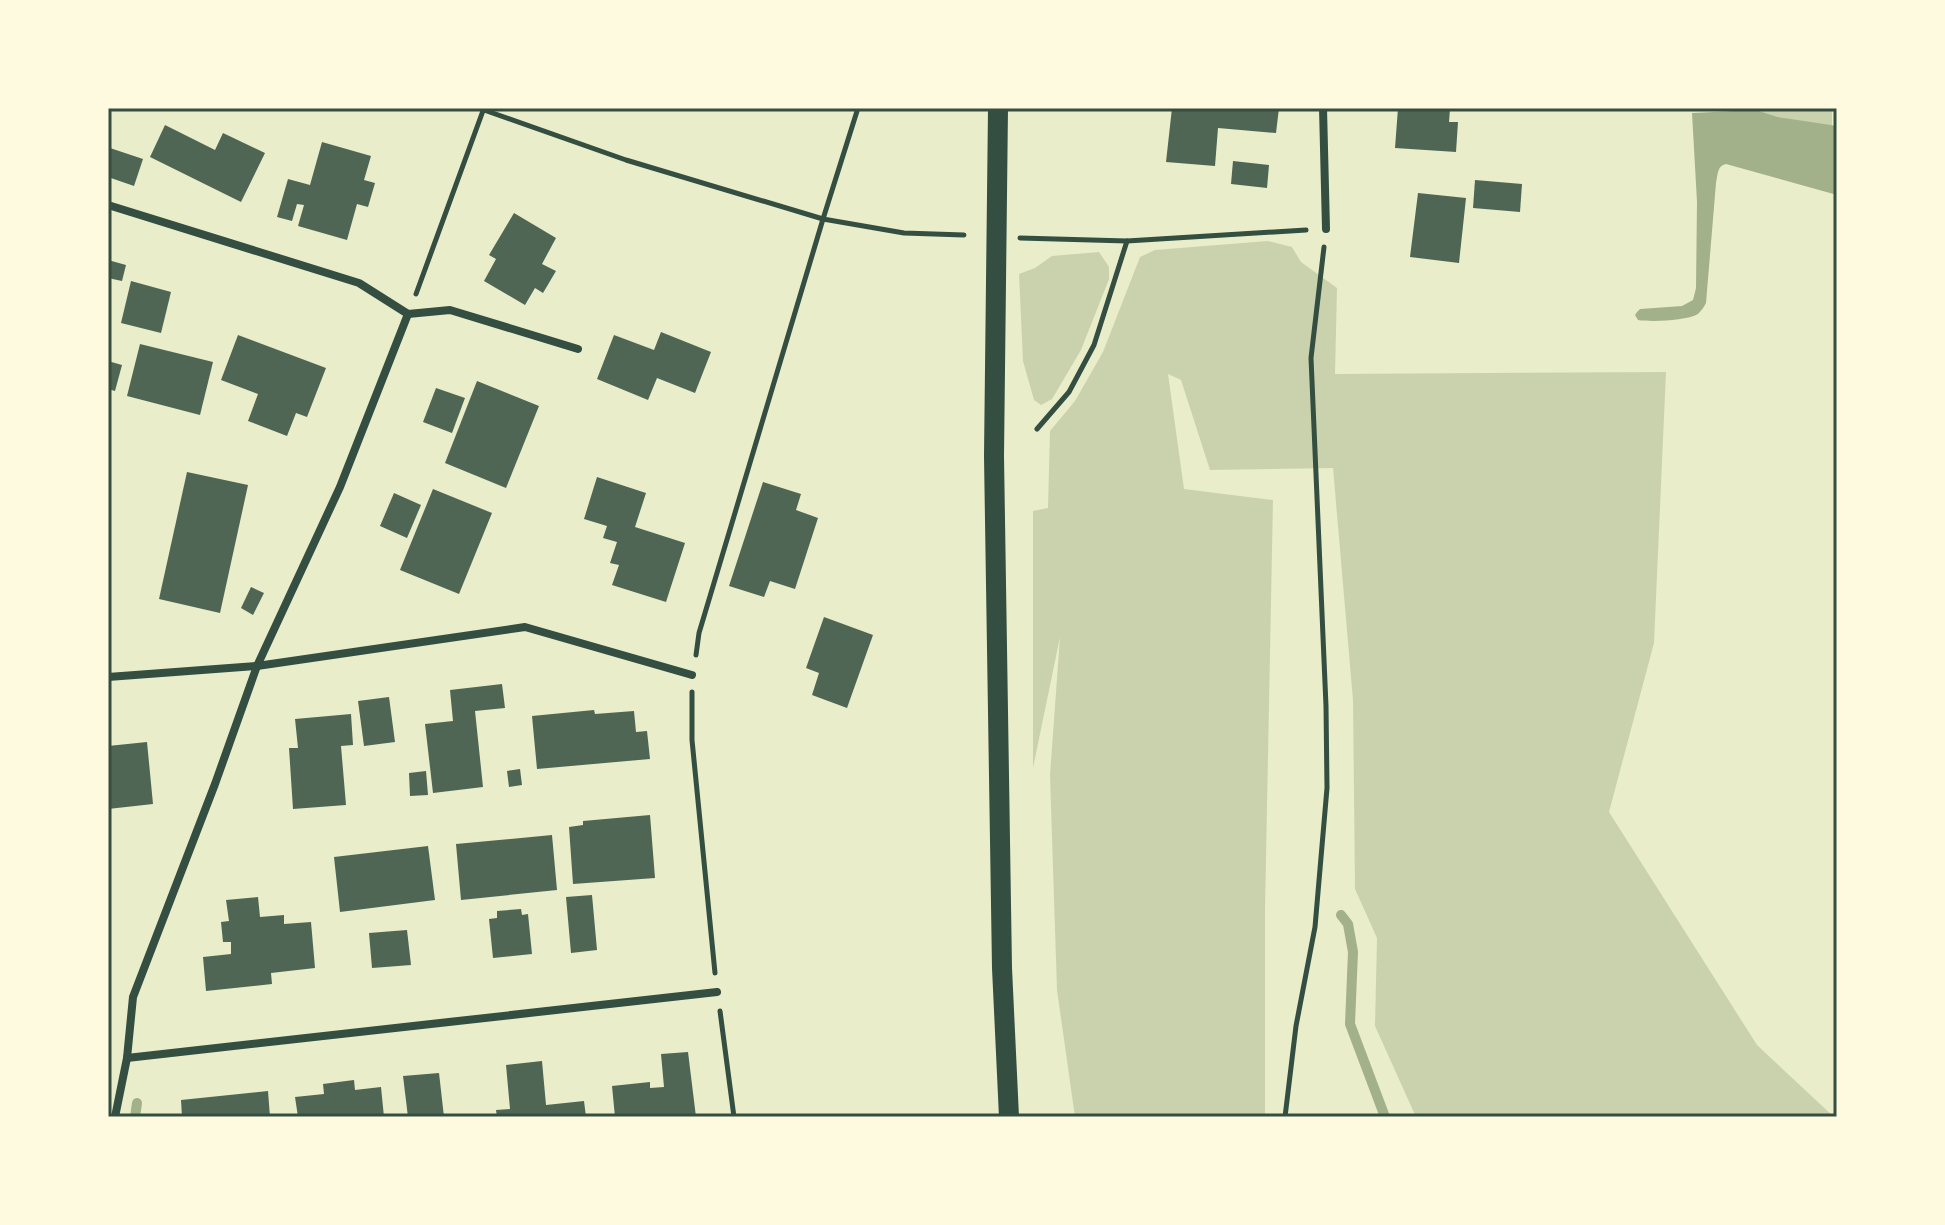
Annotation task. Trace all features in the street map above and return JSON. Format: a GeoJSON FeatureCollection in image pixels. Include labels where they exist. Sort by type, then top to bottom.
{"type":"FeatureCollection","features":[{"type":"Feature","properties":{"kind":"main road"},"geometry":{"type":"LineString","coordinates":[[998,108],[994,456],[1002,968],[1009,1117]]}},
{"type":"Feature","properties":{"kind":"street"},"geometry":{"type":"LineString","coordinates":[[1323,108],[1326,229]]}},
{"type":"Feature","properties":{"kind":"street"},"geometry":{"type":"LineString","coordinates":[[108,205],[359,283],[408,314],[450,310],[578,349]]}},
{"type":"Feature","properties":{"kind":"street"},"geometry":{"type":"LineString","coordinates":[[115,1117],[127,1058],[133,997],[257,666],[340,487],[408,314]]}},
{"type":"Feature","properties":{"kind":"street"},"geometry":{"type":"LineString","coordinates":[[108,677],[257,666],[525,627],[692,675]]}},
{"type":"Feature","properties":{"kind":"street"},"geometry":{"type":"LineString","coordinates":[[127,1058],[717,992]]}},
{"type":"Feature","properties":{"kind":"path"},"geometry":{"type":"LineString","coordinates":[[734,1117],[717,992],[692,740],[692,675],[699,633],[858,108]]}},
{"type":"Feature","properties":{"kind":"path"},"geometry":{"type":"LineString","coordinates":[[408,314],[484,109],[626,160],[823,219],[904,233],[964,235]]}},
{"type":"Feature","properties":{"kind":"path"},"geometry":{"type":"LineString","coordinates":[[1019,238],[1127,241],[1326,229],[1311,358],[1327,788],[1315,927],[1296,1026],[1285,1117]]}},
{"type":"Feature","properties":{"kind":"path"},"geometry":{"type":"LineString","coordinates":[[1037,429],[1069,392],[1094,345],[1127,241]]}},
{"type":"Feature","properties":{"kind":"shaded area"},"geometry":{"type":"Polygon","coordinates":[[[1756,108],[1832,108],[1832,126],[1778,117],[1756,108]]]}},
{"type":"Feature","properties":{"kind":"shaded area"},"geometry":{"type":"Polygon","coordinates":[[[1756,110],[1778,117],[1837,126],[1837,195],[1723,165],[1718,171],[1716,183],[1706,303],[1698,314],[1685,318],[1638,320],[1635,315],[1640,309],[1682,306],[1693,300],[1696,288],[1697,202],[1692,113],[1756,110]]]}},
{"type":"Feature","properties":{"kind":"shaded area"},"geometry":{"type":"Polygon","coordinates":[[[1268,241],[1292,247],[1301,262],[1337,288],[1335,374],[1666,372],[1654,643],[1609,812],[1757,1045],[1834,1117],[1416,1117],[1375,1026],[1377,938],[1355,889],[1353,700],[1333,468],[1210,470],[1181,380],[1168,374],[1184,489],[1273,500],[1265,909],[1265,1117],[1075,1117],[1057,990],[1050,775],[1060,637],[1033,768],[1033,511],[1048,508],[1050,431],[1075,401],[1103,352],[1140,257],[1155,250],[1268,241]]]}},
{"type":"Feature","properties":{"kind":"shaded area"},"geometry":{"type":"Polygon","coordinates":[[[1099,252],[1109,267],[1109,279],[1081,350],[1052,399],[1041,405],[1034,400],[1023,361],[1019,274],[1052,256],[1099,252]]]}},
{"type":"Feature","properties":{"kind":"building"},"geometry":{"type":"Polygon","coordinates":[[[1172,108],[1279,108],[1276,133],[1218,128],[1215,166],[1166,162],[1172,108]]]}},
{"type":"Feature","properties":{"kind":"building"},"geometry":{"type":"Polygon","coordinates":[[[1398,108],[1450,109],[1449,122],[1458,122],[1456,152],[1395,148],[1398,108]]]}},
{"type":"Feature","properties":{"kind":"building"},"geometry":{"type":"Polygon","coordinates":[[[165,125],[215,150],[223,133],[265,153],[241,202],[150,157],[165,125]]]}},
{"type":"Feature","properties":{"kind":"building"},"geometry":{"type":"Polygon","coordinates":[[[322,142],[371,156],[364,180],[375,183],[368,207],[357,204],[347,240],[298,226],[304,205],[297,204],[292,221],[277,217],[288,179],[310,185],[322,142]]]}},
{"type":"Feature","properties":{"kind":"building"},"geometry":{"type":"Polygon","coordinates":[[[110,148],[143,159],[134,186],[108,177],[110,148]]]}},
{"type":"Feature","properties":{"kind":"building"},"geometry":{"type":"Polygon","coordinates":[[[1233,161],[1269,165],[1267,188],[1231,184],[1233,161]]]}},
{"type":"Feature","properties":{"kind":"building"},"geometry":{"type":"Polygon","coordinates":[[[1475,180],[1522,184],[1520,212],[1473,208],[1475,180]]]}},
{"type":"Feature","properties":{"kind":"building"},"geometry":{"type":"Polygon","coordinates":[[[1418,193],[1466,198],[1459,263],[1410,257],[1418,193]]]}},
{"type":"Feature","properties":{"kind":"building"},"geometry":{"type":"Polygon","coordinates":[[[514,213],[556,238],[542,264],[556,271],[543,293],[535,288],[525,305],[484,281],[496,259],[489,255],[514,213]]]}},
{"type":"Feature","properties":{"kind":"building"},"geometry":{"type":"Polygon","coordinates":[[[108,260],[126,265],[122,281],[108,278],[108,260]]]}},
{"type":"Feature","properties":{"kind":"building"},"geometry":{"type":"Polygon","coordinates":[[[131,281],[171,292],[161,333],[121,323],[131,281]]]}},
{"type":"Feature","properties":{"kind":"building"},"geometry":{"type":"Polygon","coordinates":[[[661,332],[711,352],[695,393],[657,378],[648,400],[597,379],[614,335],[654,350],[661,332]]]}},
{"type":"Feature","properties":{"kind":"building"},"geometry":{"type":"Polygon","coordinates":[[[238,335],[326,368],[307,417],[296,413],[287,436],[248,421],[258,394],[221,380],[238,335]]]}},
{"type":"Feature","properties":{"kind":"building"},"geometry":{"type":"Polygon","coordinates":[[[140,344],[213,362],[200,415],[127,396],[140,344]]]}},
{"type":"Feature","properties":{"kind":"building"},"geometry":{"type":"Polygon","coordinates":[[[108,361],[122,365],[115,391],[108,389],[108,361]]]}},
{"type":"Feature","properties":{"kind":"building"},"geometry":{"type":"Polygon","coordinates":[[[477,381],[539,406],[506,488],[445,463],[477,381]]]}},
{"type":"Feature","properties":{"kind":"building"},"geometry":{"type":"Polygon","coordinates":[[[436,388],[465,398],[452,433],[423,422],[436,388]]]}},
{"type":"Feature","properties":{"kind":"building"},"geometry":{"type":"Polygon","coordinates":[[[187,472],[248,485],[220,613],[159,599],[187,472]]]}},
{"type":"Feature","properties":{"kind":"building"},"geometry":{"type":"Polygon","coordinates":[[[597,477],[646,493],[635,527],[685,543],[666,602],[612,585],[619,565],[610,563],[617,542],[603,538],[607,526],[584,519],[597,477]]]}},
{"type":"Feature","properties":{"kind":"building"},"geometry":{"type":"Polygon","coordinates":[[[763,482],[801,494],[796,510],[818,518],[795,589],[770,581],[764,597],[729,586],[763,482]]]}},
{"type":"Feature","properties":{"kind":"building"},"geometry":{"type":"Polygon","coordinates":[[[433,489],[492,513],[459,594],[400,570],[433,489]]]}},
{"type":"Feature","properties":{"kind":"building"},"geometry":{"type":"Polygon","coordinates":[[[394,493],[421,505],[407,538],[380,526],[394,493]]]}},
{"type":"Feature","properties":{"kind":"building"},"geometry":{"type":"Polygon","coordinates":[[[251,587],[264,593],[253,615],[241,608],[251,587]]]}},
{"type":"Feature","properties":{"kind":"building"},"geometry":{"type":"Polygon","coordinates":[[[824,617],[873,635],[847,708],[812,695],[819,673],[806,668],[824,617]]]}},
{"type":"Feature","properties":{"kind":"building"},"geometry":{"type":"Polygon","coordinates":[[[502,684],[505,708],[475,711],[483,787],[433,793],[425,724],[453,721],[450,690],[502,684]]]}},
{"type":"Feature","properties":{"kind":"building"},"geometry":{"type":"Polygon","coordinates":[[[389,697],[395,742],[364,746],[358,701],[389,697]]]}},
{"type":"Feature","properties":{"kind":"building"},"geometry":{"type":"Polygon","coordinates":[[[594,710],[595,714],[634,711],[636,732],[647,731],[650,759],[537,769],[532,716],[594,710]]]}},
{"type":"Feature","properties":{"kind":"building"},"geometry":{"type":"Polygon","coordinates":[[[351,714],[353,745],[341,746],[346,805],[293,809],[289,748],[298,748],[295,719],[351,714]]]}},
{"type":"Feature","properties":{"kind":"building"},"geometry":{"type":"Polygon","coordinates":[[[147,742],[153,804],[108,809],[108,746],[147,742]]]}},
{"type":"Feature","properties":{"kind":"building"},"geometry":{"type":"Polygon","coordinates":[[[520,769],[522,785],[509,787],[507,771],[520,769]]]}},
{"type":"Feature","properties":{"kind":"building"},"geometry":{"type":"Polygon","coordinates":[[[426,771],[428,795],[410,796],[409,773],[426,771]]]}},
{"type":"Feature","properties":{"kind":"building"},"geometry":{"type":"Polygon","coordinates":[[[650,815],[655,878],[573,884],[569,827],[583,825],[583,821],[650,815]]]}},
{"type":"Feature","properties":{"kind":"building"},"geometry":{"type":"Polygon","coordinates":[[[552,835],[557,890],[461,900],[456,844],[552,835]]]}},
{"type":"Feature","properties":{"kind":"building"},"geometry":{"type":"Polygon","coordinates":[[[428,846],[435,900],[340,912],[334,857],[428,846]]]}},
{"type":"Feature","properties":{"kind":"building"},"geometry":{"type":"Polygon","coordinates":[[[592,895],[597,950],[571,953],[566,897],[592,895]]]}},
{"type":"Feature","properties":{"kind":"building"},"geometry":{"type":"Polygon","coordinates":[[[258,897],[260,917],[284,915],[284,924],[311,922],[315,968],[271,973],[272,984],[206,991],[203,957],[231,954],[231,942],[223,942],[221,922],[229,921],[226,900],[258,897]]]}},
{"type":"Feature","properties":{"kind":"building"},"geometry":{"type":"Polygon","coordinates":[[[521,909],[522,915],[528,914],[532,954],[493,958],[489,919],[497,918],[497,911],[521,909]]]}},
{"type":"Feature","properties":{"kind":"building"},"geometry":{"type":"Polygon","coordinates":[[[407,930],[411,965],[372,968],[369,933],[407,930]]]}},
{"type":"Feature","properties":{"kind":"building"},"geometry":{"type":"Polygon","coordinates":[[[688,1052],[696,1117],[615,1117],[612,1086],[650,1082],[650,1088],[664,1087],[661,1054],[688,1052]]]}},
{"type":"Feature","properties":{"kind":"building"},"geometry":{"type":"Polygon","coordinates":[[[542,1061],[546,1105],[584,1101],[586,1117],[497,1117],[496,1110],[510,1109],[506,1065],[542,1061]]]}},
{"type":"Feature","properties":{"kind":"building"},"geometry":{"type":"Polygon","coordinates":[[[439,1073],[444,1117],[408,1117],[403,1076],[439,1073]]]}},
{"type":"Feature","properties":{"kind":"building"},"geometry":{"type":"Polygon","coordinates":[[[354,1080],[355,1090],[381,1087],[384,1117],[298,1117],[295,1097],[324,1094],[323,1084],[354,1080]]]}},
{"type":"Feature","properties":{"kind":"building"},"geometry":{"type":"Polygon","coordinates":[[[268,1091],[270,1117],[182,1117],[181,1100],[268,1091]]]}},
{"type":"Feature","properties":{"kind":"waterway"},"geometry":{"type":"LineString","coordinates":[[1341,915],[1348,924],[1353,952],[1350,1024],[1385,1117]]}},
{"type":"Feature","properties":{"kind":"waterway"},"geometry":{"type":"LineString","coordinates":[[135,1117],[137,1103]]}}]}
